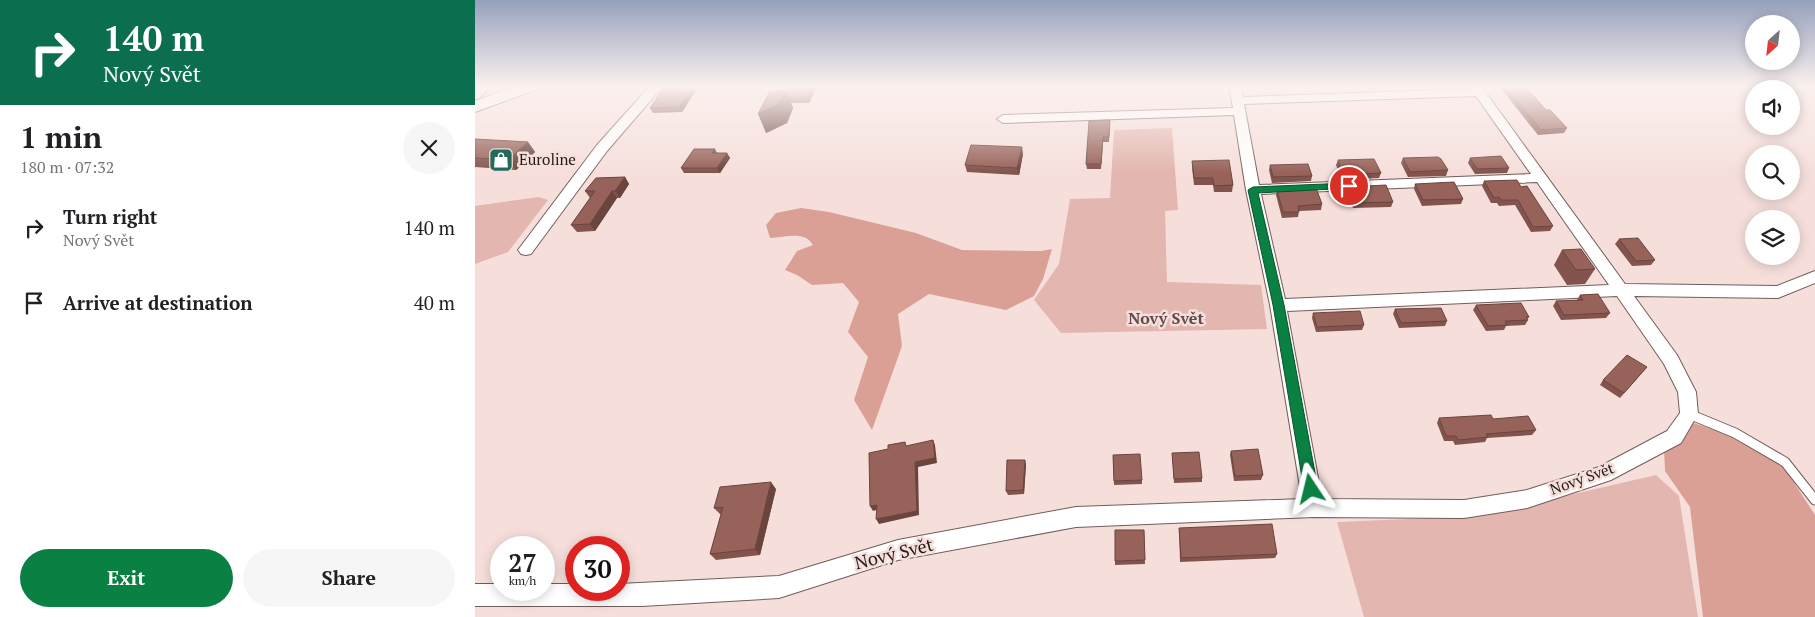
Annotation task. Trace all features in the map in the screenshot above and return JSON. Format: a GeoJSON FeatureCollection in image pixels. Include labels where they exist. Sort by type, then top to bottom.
{"type":"FeatureCollection","features":[{"type":"Feature","properties":{"kind":"street"},"geometry":{"type":"LineString","coordinates":[[526,250],[602,148],[631,115]]}},
{"type":"Feature","properties":{"kind":"street"},"geometry":{"type":"LineString","coordinates":[[1003,119],[1055,115]]}},
{"type":"Feature","properties":{"kind":"street"},"geometry":{"type":"LineString","coordinates":[[1240,115],[1253,190],[1278,305],[1314,508]]}},
{"type":"Feature","properties":{"kind":"street"},"geometry":{"type":"LineString","coordinates":[[1496,115],[1671,360],[1687,392],[1689,414]]}},
{"type":"Feature","properties":{"kind":"street"},"geometry":{"type":"LineString","coordinates":[[1253,190],[1541,178]]}},
{"type":"Feature","properties":{"kind":"street"},"geometry":{"type":"LineString","coordinates":[[1278,305],[1621,290],[1778,292],[1815,277]]}},
{"type":"Feature","properties":{"kind":"street","name":"Nový Svět"},"geometry":{"type":"LineString","coordinates":[[475,595],[642,595],[779,587],[898,550],[1076,517],[1314,508],[1464,509],[1527,499],[1604,474],[1674,437],[1689,414]]}},
{"type":"Feature","properties":{"kind":"lane"},"geometry":{"type":"LineString","coordinates":[[1689,414],[1735,433],[1785,462],[1815,500]]}},
{"type":"Feature","properties":{"kind":"shaded area"},"geometry":{"type":"Polygon","coordinates":[[[1172,128],[1178,210],[1165,211],[1167,282],[1261,285],[1267,329],[1061,333],[1034,300],[1059,264],[1070,199],[1110,198],[1114,130],[1172,128]]]}},
{"type":"Feature","properties":{"kind":"shaded area"},"geometry":{"type":"Polygon","coordinates":[[[539,197],[548,200],[508,252],[475,264],[475,206],[539,197]]]}},
{"type":"Feature","properties":{"kind":"shaded area"},"geometry":{"type":"Polygon","coordinates":[[[801,208],[829,212],[916,233],[962,250],[1041,251],[1052,249],[1043,279],[1034,296],[1006,310],[929,294],[898,314],[902,346],[872,430],[854,400],[868,357],[848,332],[859,302],[843,283],[812,285],[785,270],[797,251],[813,245],[809,240],[799,236],[770,238],[766,225],[776,213],[801,208]]]}},
{"type":"Feature","properties":{"kind":"shaded area"},"geometry":{"type":"Polygon","coordinates":[[[1691,422],[1735,437],[1782,464],[1815,515],[1815,617],[1703,617],[1690,507],[1665,471],[1664,449],[1691,422]]]}},
{"type":"Feature","properties":{"kind":"shaded area"},"geometry":{"type":"Polygon","coordinates":[[[1656,475],[1679,496],[1698,617],[1364,617],[1337,522],[1479,516],[1656,475]]]}},
{"type":"Feature","properties":{"kind":"building"},"geometry":{"type":"Polygon","coordinates":[[[1529,115],[1555,115],[1567,128],[1541,130],[1529,115]]]}},
{"type":"Feature","properties":{"kind":"building"},"geometry":{"type":"Polygon","coordinates":[[[1110,120],[1109,137],[1103,137],[1101,164],[1086,164],[1089,121],[1110,120]]]}},
{"type":"Feature","properties":{"kind":"building"},"geometry":{"type":"Polygon","coordinates":[[[475,139],[528,142],[508,160],[475,158],[475,139]]]}},
{"type":"Feature","properties":{"kind":"building"},"geometry":{"type":"Polygon","coordinates":[[[971,145],[1022,147],[1017,168],[965,165],[971,145]]]}},
{"type":"Feature","properties":{"kind":"building"},"geometry":{"type":"Polygon","coordinates":[[[694,149],[715,149],[712,153],[727,153],[717,168],[681,168],[694,149]]]}},
{"type":"Feature","properties":{"kind":"building"},"geometry":{"type":"Polygon","coordinates":[[[1501,156],[1509,168],[1477,169],[1470,158],[1501,156]]]}},
{"type":"Feature","properties":{"kind":"building"},"geometry":{"type":"Polygon","coordinates":[[[1438,157],[1448,170],[1410,172],[1403,158],[1438,157]]]}},
{"type":"Feature","properties":{"kind":"building"},"geometry":{"type":"Polygon","coordinates":[[[1374,159],[1381,173],[1343,175],[1338,160],[1374,159]]]}},
{"type":"Feature","properties":{"kind":"building"},"geometry":{"type":"Polygon","coordinates":[[[1229,160],[1233,185],[1214,186],[1213,178],[1194,178],[1192,161],[1229,160]]]}},
{"type":"Feature","properties":{"kind":"building"},"geometry":{"type":"Polygon","coordinates":[[[1308,164],[1312,176],[1273,177],[1270,165],[1308,164]]]}},
{"type":"Feature","properties":{"kind":"building"},"geometry":{"type":"Polygon","coordinates":[[[625,177],[615,191],[612,191],[590,224],[571,225],[595,191],[585,191],[596,178],[625,177]]]}},
{"type":"Feature","properties":{"kind":"building"},"geometry":{"type":"Polygon","coordinates":[[[1517,180],[1521,187],[1527,186],[1553,226],[1533,227],[1518,200],[1494,198],[1484,181],[1517,180]]]}},
{"type":"Feature","properties":{"kind":"building"},"geometry":{"type":"Polygon","coordinates":[[[1454,182],[1463,199],[1423,200],[1415,184],[1454,182]]]}},
{"type":"Feature","properties":{"kind":"building"},"geometry":{"type":"Polygon","coordinates":[[[1386,185],[1393,202],[1354,203],[1348,187],[1386,185]]]}},
{"type":"Feature","properties":{"kind":"building"},"geometry":{"type":"Polygon","coordinates":[[[1316,188],[1322,204],[1298,206],[1299,212],[1283,212],[1277,190],[1316,188]]]}},
{"type":"Feature","properties":{"kind":"building"},"geometry":{"type":"Polygon","coordinates":[[[1638,238],[1655,260],[1636,261],[1619,239],[1638,238]]]}},
{"type":"Feature","properties":{"kind":"building"},"geometry":{"type":"Polygon","coordinates":[[[1581,249],[1595,269],[1576,270],[1562,250],[1581,249]]]}},
{"type":"Feature","properties":{"kind":"building"},"geometry":{"type":"Polygon","coordinates":[[[1598,294],[1610,313],[1564,315],[1556,301],[1583,300],[1580,295],[1598,294]]]}},
{"type":"Feature","properties":{"kind":"building"},"geometry":{"type":"Polygon","coordinates":[[[1521,303],[1529,317],[1526,317],[1528,320],[1505,321],[1507,325],[1488,326],[1476,305],[1521,303]]]}},
{"type":"Feature","properties":{"kind":"building"},"geometry":{"type":"Polygon","coordinates":[[[1441,308],[1447,321],[1401,323],[1395,309],[1441,308]]]}},
{"type":"Feature","properties":{"kind":"building"},"geometry":{"type":"Polygon","coordinates":[[[1360,311],[1364,325],[1317,327],[1313,313],[1360,311]]]}},
{"type":"Feature","properties":{"kind":"building"},"geometry":{"type":"Polygon","coordinates":[[[1627,355],[1647,367],[1624,393],[1603,380],[1627,355]]]}},
{"type":"Feature","properties":{"kind":"building"},"geometry":{"type":"Polygon","coordinates":[[[1491,415],[1493,419],[1528,416],[1536,430],[1486,434],[1488,437],[1458,440],[1456,436],[1446,436],[1439,418],[1491,415]]]}},
{"type":"Feature","properties":{"kind":"building"},"geometry":{"type":"Polygon","coordinates":[[[933,440],[935,458],[915,462],[917,511],[876,519],[877,505],[870,506],[869,453],[888,449],[888,445],[905,442],[906,446],[933,440]]]}},
{"type":"Feature","properties":{"kind":"building"},"geometry":{"type":"Polygon","coordinates":[[[1258,449],[1263,475],[1235,476],[1231,451],[1258,449]]]}},
{"type":"Feature","properties":{"kind":"building"},"geometry":{"type":"Polygon","coordinates":[[[1199,452],[1202,478],[1174,479],[1172,453],[1199,452]]]}},
{"type":"Feature","properties":{"kind":"building"},"geometry":{"type":"Polygon","coordinates":[[[1140,454],[1142,480],[1114,481],[1113,455],[1140,454]]]}},
{"type":"Feature","properties":{"kind":"building"},"geometry":{"type":"Polygon","coordinates":[[[1007,460],[1025,460],[1023,490],[1006,491],[1007,460]]]}},
{"type":"Feature","properties":{"kind":"building"},"geometry":{"type":"Polygon","coordinates":[[[771,482],[755,549],[710,554],[723,507],[714,508],[720,487],[771,482]]]}},
{"type":"Feature","properties":{"kind":"building"},"geometry":{"type":"Polygon","coordinates":[[[1272,524],[1277,554],[1181,558],[1179,528],[1272,524]]]}},
{"type":"Feature","properties":{"kind":"building"},"geometry":{"type":"Polygon","coordinates":[[[1115,530],[1144,530],[1145,560],[1115,561],[1115,530]]]}},
{"type":"Feature","properties":{"kind":"place","name":"Euroline"},"geometry":{"type":"Point","coordinates":[501,160]}},
{"type":"Feature","properties":{"kind":"district","name":"Nový Svět"},"geometry":{"type":"Point","coordinates":[1166,318]}},
{"type":"Feature","properties":{"kind":"route"},"geometry":{"type":"LineString","coordinates":[[1311,489],[1278,305],[1253,190],[1349,186]]}}]}
